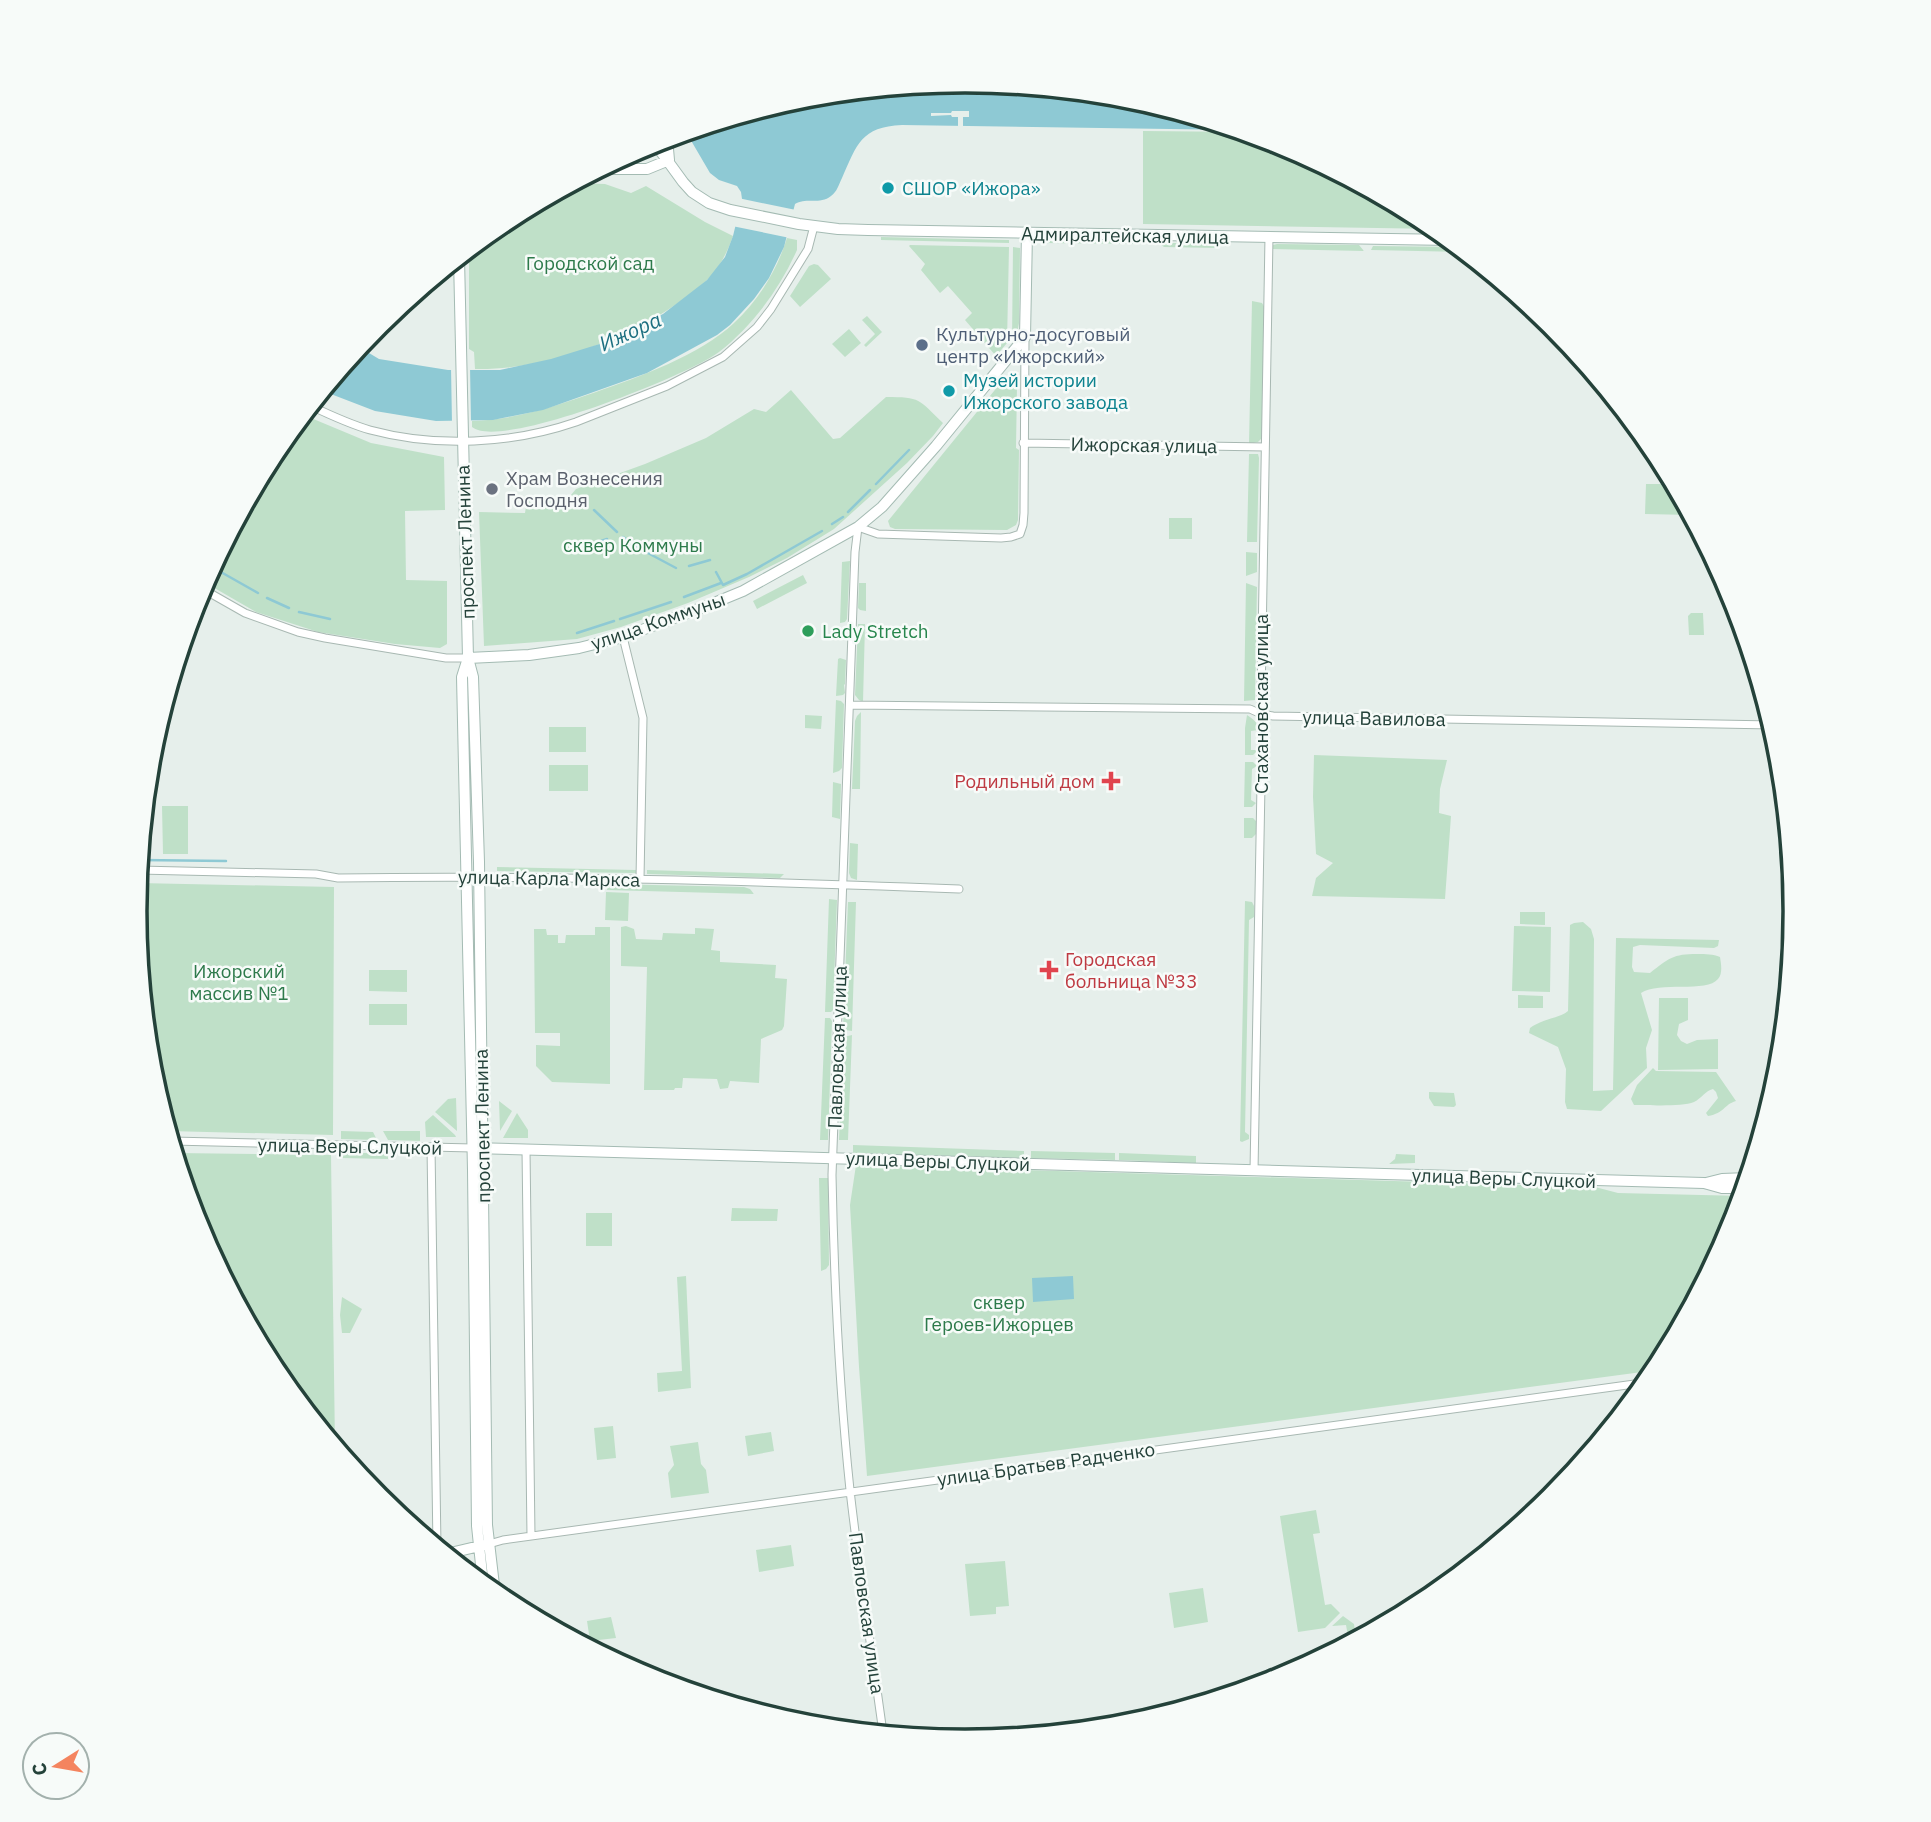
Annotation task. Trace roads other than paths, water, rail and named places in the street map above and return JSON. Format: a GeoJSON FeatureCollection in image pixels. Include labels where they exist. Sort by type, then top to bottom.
{"type":"FeatureCollection","features":[{"type":"Feature","properties":{"kind":"street"},"geometry":{"type":"LineString","coordinates":[[621,169],[647,169],[668,160],[668,149]]}},
{"type":"Feature","properties":{"kind":"street","name":"Адмиралтейская улица"},"geometry":{"type":"LineString","coordinates":[[661,152],[683,182],[709,203],[799,225],[859,230],[1432,240]]}},
{"type":"Feature","properties":{"kind":"street"},"geometry":{"type":"LineString","coordinates":[[319,410],[373,431],[462,442],[562,427],[656,391],[714,363],[742,341],[771,309],[808,249],[814,226]]}},
{"type":"Feature","properties":{"kind":"street"},"geometry":{"type":"LineString","coordinates":[[858,527],[878,534],[1001,538],[1020,534],[1024,513],[1027,233]]}},
{"type":"Feature","properties":{"kind":"street","name":"Стахановская улица"},"geometry":{"type":"LineString","coordinates":[[1254,1171],[1262,749],[1262,529],[1269,237]]}},
{"type":"Feature","properties":{"kind":"street","name":"проспект Ленина"},"geometry":{"type":"LineString","coordinates":[[459,269],[468,658],[462,677],[473,876],[483,1571]]}},
{"type":"Feature","properties":{"kind":"street","name":"улица Коммуны"},"geometry":{"type":"LineString","coordinates":[[212,594],[245,613],[306,634],[446,658],[568,650],[623,637],[743,591],[858,527],[882,506],[936,446],[1025,337]]}},
{"type":"Feature","properties":{"kind":"street","name":"Ижорская улица"},"geometry":{"type":"LineString","coordinates":[[1023,443],[1265,447]]}},
{"type":"Feature","properties":{"kind":"street","name":"Павловская улица"},"geometry":{"type":"LineString","coordinates":[[858,527],[833,1158],[836,1313],[850,1491],[882,1724]]}},
{"type":"Feature","properties":{"kind":"street"},"geometry":{"type":"LineString","coordinates":[[623,637],[643,718],[640,879]]}},
{"type":"Feature","properties":{"kind":"street","name":"улица Вавилова"},"geometry":{"type":"LineString","coordinates":[[850,705],[1250,709],[1273,716],[1762,725]]}},
{"type":"Feature","properties":{"kind":"street","name":"улица Карла Маркса"},"geometry":{"type":"LineString","coordinates":[[149,870],[316,874],[338,878],[473,876],[959,889]]}},
{"type":"Feature","properties":{"kind":"street","name":"улица Веры Слуцкой"},"geometry":{"type":"LineString","coordinates":[[181,1141],[1704,1183],[1735,1188]]}},
{"type":"Feature","properties":{"kind":"street"},"geometry":{"type":"LineString","coordinates":[[431,1147],[437,1535]]}},
{"type":"Feature","properties":{"kind":"street"},"geometry":{"type":"LineString","coordinates":[[526,1150],[531,1536]]}},
{"type":"Feature","properties":{"kind":"street","name":"улица Веры Слуцкой"},"geometry":{"type":"LineString","coordinates":[[1704,1183],[1738,1178]]}},
{"type":"Feature","properties":{"kind":"street","name":"улица Братьев Радченко"},"geometry":{"type":"LineString","coordinates":[[457,1551],[531,1536],[1633,1384]]}},
{"type":"Feature","properties":{"kind":"street","name":"проспект Ленина"},"geometry":{"type":"LineString","coordinates":[[484,1545],[491,1577]]}},
{"type":"Feature","properties":{"kind":"water","name":"Ижора"},"geometry":{"type":"Polygon","coordinates":[[[965,93],[1072,100],[1125,108],[1207,130],[902,125],[877,129],[857,147],[833,194],[827,199],[795,204],[784,247],[769,278],[730,325],[717,335],[647,373],[543,410],[493,420],[436,421],[375,411],[331,394],[368,352],[379,359],[448,370],[500,370],[551,359],[606,342],[663,314],[707,280],[725,257],[733,236],[742,199],[741,192],[737,186],[719,180],[710,173],[691,140],[806,108],[912,95],[965,93]]]}},
{"type":"Feature","properties":{"kind":"water"},"geometry":{"type":"Polygon","coordinates":[[[1073,1276],[1074,1299],[1033,1302],[1032,1278],[1073,1276]]]}},
{"type":"Feature","properties":{"kind":"waterway"},"geometry":{"type":"LineString","coordinates":[[876,484],[909,450]]}},
{"type":"Feature","properties":{"kind":"waterway"},"geometry":{"type":"LineString","coordinates":[[848,512],[870,490]]}},
{"type":"Feature","properties":{"kind":"waterway"},"geometry":{"type":"LineString","coordinates":[[594,510],[617,532]]}},
{"type":"Feature","properties":{"kind":"waterway"},"geometry":{"type":"LineString","coordinates":[[832,524],[843,517]]}},
{"type":"Feature","properties":{"kind":"waterway"},"geometry":{"type":"LineString","coordinates":[[716,572],[723,585],[822,531]]}},
{"type":"Feature","properties":{"kind":"waterway"},"geometry":{"type":"LineString","coordinates":[[623,537],[676,568]]}},
{"type":"Feature","properties":{"kind":"waterway"},"geometry":{"type":"LineString","coordinates":[[565,544],[589,545],[607,539]]}},
{"type":"Feature","properties":{"kind":"waterway"},"geometry":{"type":"LineString","coordinates":[[689,566],[710,560]]}},
{"type":"Feature","properties":{"kind":"waterway"},"geometry":{"type":"LineString","coordinates":[[222,572],[258,593]]}},
{"type":"Feature","properties":{"kind":"waterway"},"geometry":{"type":"LineString","coordinates":[[684,597],[721,583]]}},
{"type":"Feature","properties":{"kind":"waterway"},"geometry":{"type":"LineString","coordinates":[[267,598],[289,608]]}},
{"type":"Feature","properties":{"kind":"waterway"},"geometry":{"type":"LineString","coordinates":[[620,619],[671,602]]}},
{"type":"Feature","properties":{"kind":"waterway"},"geometry":{"type":"LineString","coordinates":[[299,612],[330,619]]}},
{"type":"Feature","properties":{"kind":"waterway"},"geometry":{"type":"LineString","coordinates":[[577,633],[614,621]]}},
{"type":"Feature","properties":{"kind":"waterway"},"geometry":{"type":"LineString","coordinates":[[149,860],[226,861]]}},
{"type":"Feature","properties":{"kind":"place","name":"СШОР «Ижора»"},"geometry":{"type":"Point","coordinates":[888,188]}},
{"type":"Feature","properties":{"kind":"place","name":"Культурно-досуговый центр «Ижорский»"},"geometry":{"type":"Point","coordinates":[922,345]}},
{"type":"Feature","properties":{"kind":"place","name":"Музей истории Ижорского завода"},"geometry":{"type":"Point","coordinates":[949,391]}},
{"type":"Feature","properties":{"kind":"place","name":"Храм Вознесения Господня"},"geometry":{"type":"Point","coordinates":[492,489]}},
{"type":"Feature","properties":{"kind":"place","name":"Lady Stretch"},"geometry":{"type":"Point","coordinates":[808,631]}},
{"type":"Feature","properties":{"kind":"place","name":"Родильный дом"},"geometry":{"type":"Point","coordinates":[1111,781]}},
{"type":"Feature","properties":{"kind":"place","name":"Городская больница №33"},"geometry":{"type":"Point","coordinates":[1049,970]}},
{"type":"Feature","properties":{"kind":"park label","name":"Городской сад"},"geometry":{"type":"Point","coordinates":[590,263]}},
{"type":"Feature","properties":{"kind":"park label","name":"сквер Коммуны"},"geometry":{"type":"Point","coordinates":[633,545]}},
{"type":"Feature","properties":{"kind":"park label","name":"Ижорский массив №1"},"geometry":{"type":"Point","coordinates":[239,982]}},
{"type":"Feature","properties":{"kind":"park label","name":"сквер Героев-Ижорцев"},"geometry":{"type":"Point","coordinates":[999,1313]}}]}
